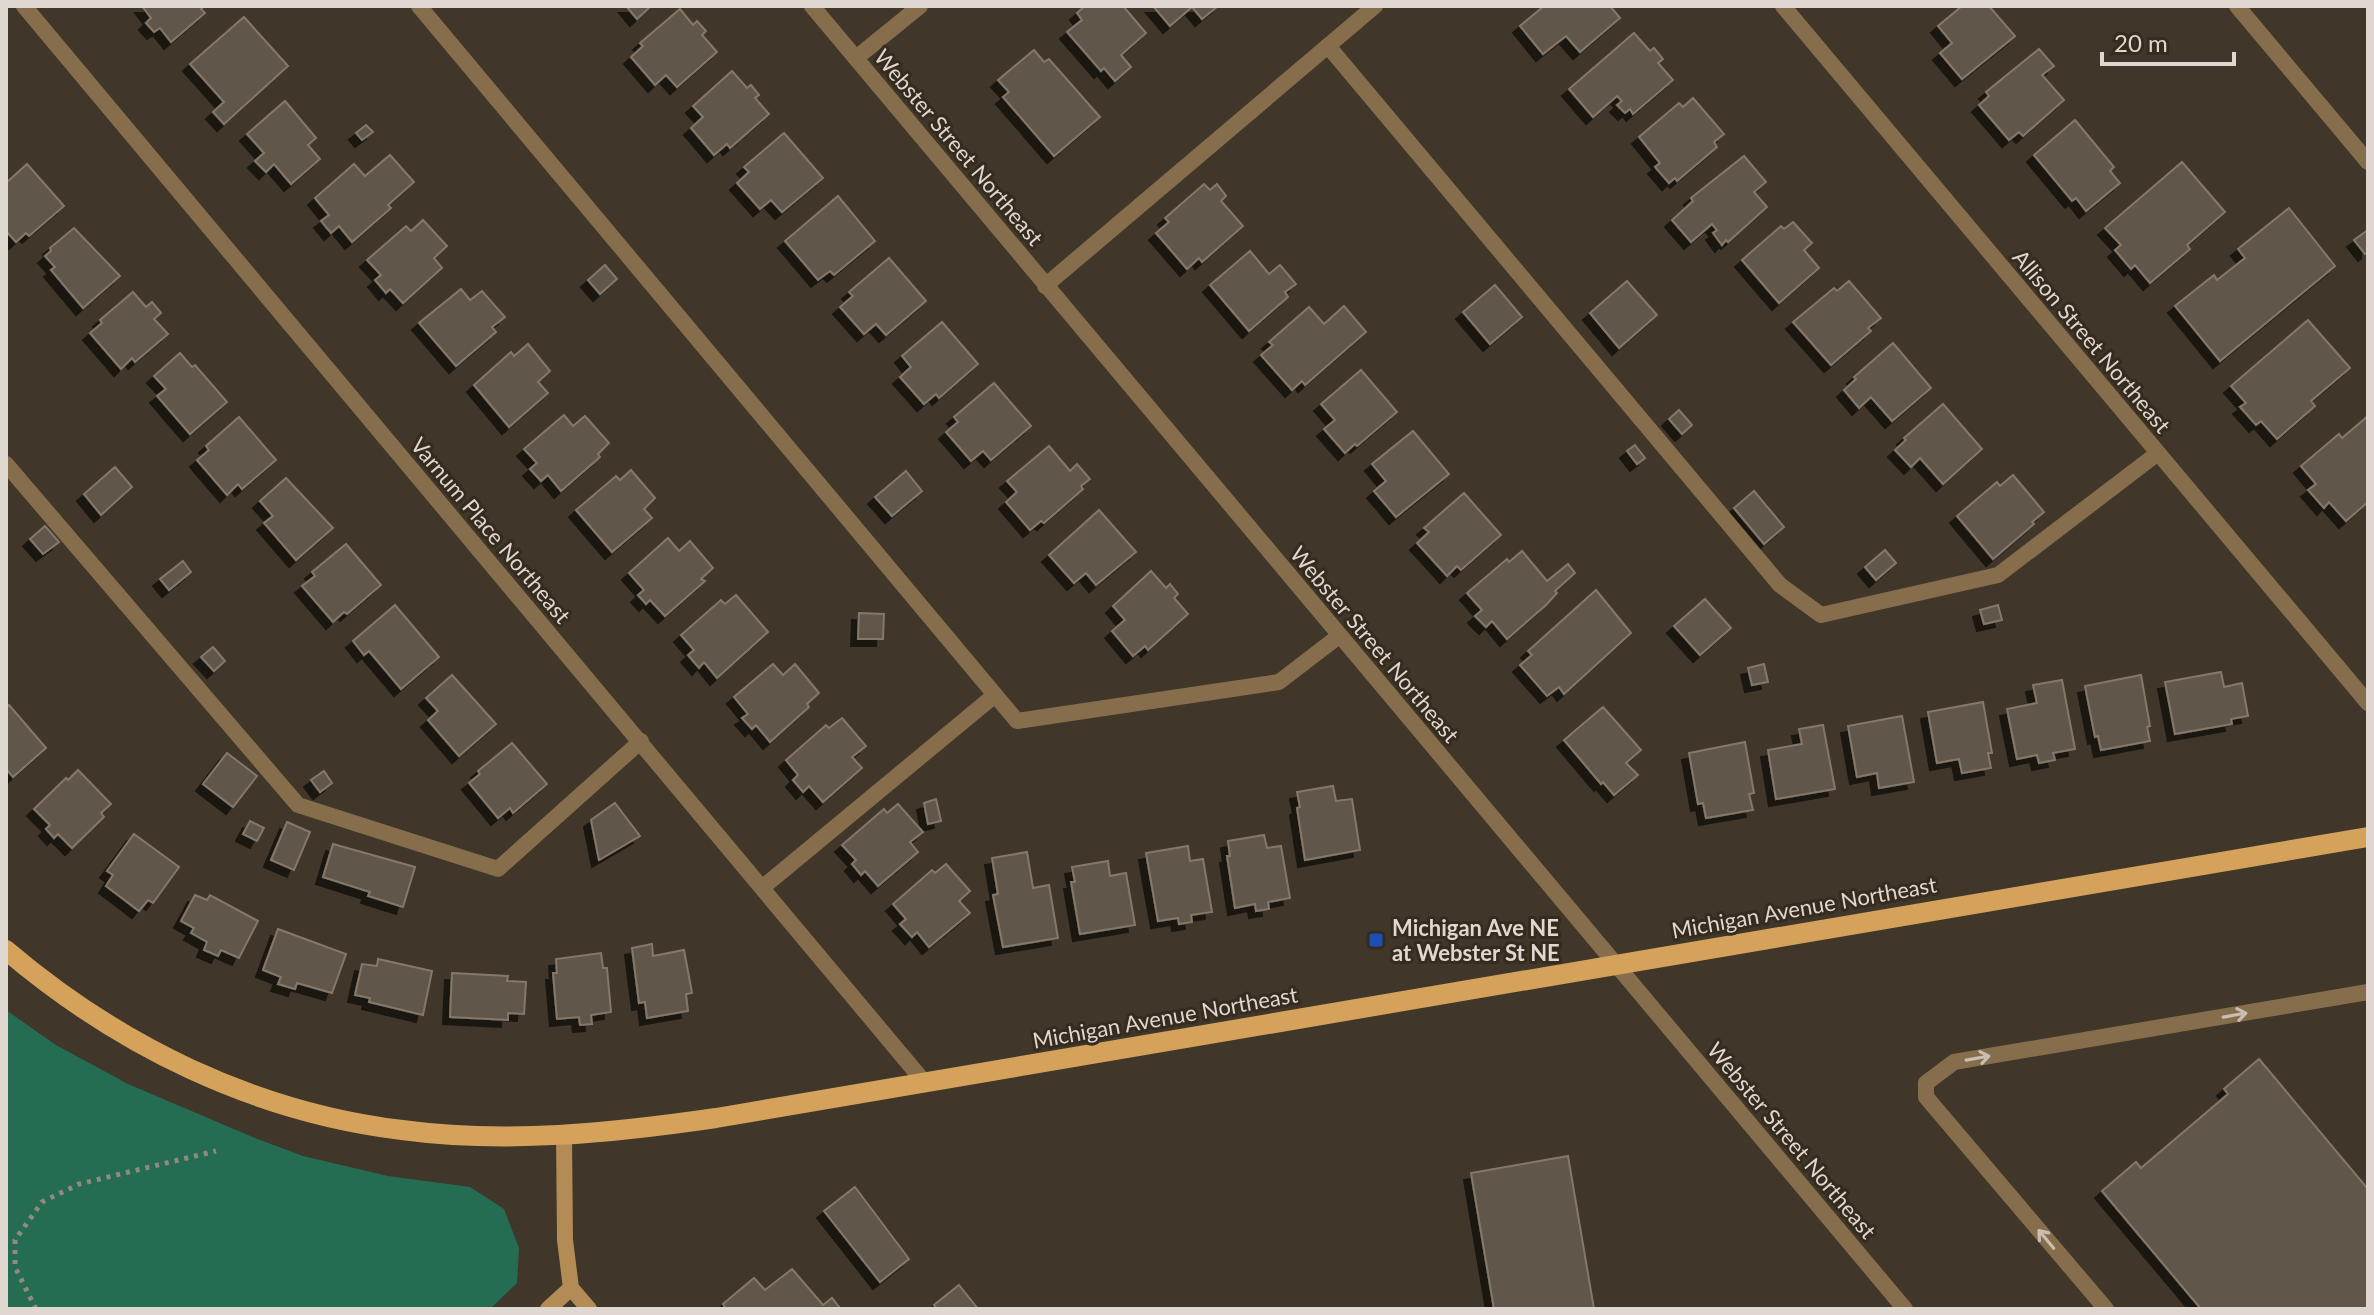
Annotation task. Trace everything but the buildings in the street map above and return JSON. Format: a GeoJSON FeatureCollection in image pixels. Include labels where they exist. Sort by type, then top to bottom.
{"type":"FeatureCollection","features":[{"type":"Feature","properties":{"kind":"main road","name":"Michigan Avenue Northeast"},"geometry":{"type":"LineString","coordinates":[[6,950],[62,994],[133,1040],[217,1081],[276,1103],[337,1119],[404,1131],[564,1135],[655,1127],[925,1083],[2368,837]]}},
{"type":"Feature","properties":{"kind":"street","name":"Varnum Place Northeast"},"geometry":{"type":"LineString","coordinates":[[24,6],[925,1083]]}},
{"type":"Feature","properties":{"kind":"street"},"geometry":{"type":"LineString","coordinates":[[419,6],[1017,721],[1279,682],[1339,636]]}},
{"type":"Feature","properties":{"kind":"street","name":"Webster Street Northeast"},"geometry":{"type":"LineString","coordinates":[[812,6],[1905,1309]]}},
{"type":"Feature","properties":{"kind":"street"},"geometry":{"type":"LineString","coordinates":[[856,58],[920,6]]}},
{"type":"Feature","properties":{"kind":"street"},"geometry":{"type":"LineString","coordinates":[[1045,286],[1375,6]]}},
{"type":"Feature","properties":{"kind":"street","name":"Allison Street Northeast"},"geometry":{"type":"LineString","coordinates":[[1783,6],[2368,703]]}},
{"type":"Feature","properties":{"kind":"street"},"geometry":{"type":"LineString","coordinates":[[2237,6],[2368,162]]}},
{"type":"Feature","properties":{"kind":"street"},"geometry":{"type":"LineString","coordinates":[[1328,46],[1780,585],[1821,615],[1998,575],[2158,453]]}},
{"type":"Feature","properties":{"kind":"street"},"geometry":{"type":"LineString","coordinates":[[6,464],[298,805],[498,869],[641,741]]}},
{"type":"Feature","properties":{"kind":"street"},"geometry":{"type":"LineString","coordinates":[[763,887],[995,695]]}},
{"type":"Feature","properties":{"kind":"street"},"geometry":{"type":"LineString","coordinates":[[2106,1309],[1926,1097],[1926,1083],[1954,1062],[2368,992]]}},
{"type":"Feature","properties":{"kind":"street"},"geometry":{"type":"LineString","coordinates":[[564,1135],[565,1240],[571,1288],[589,1309]]}},
{"type":"Feature","properties":{"kind":"street"},"geometry":{"type":"LineString","coordinates":[[548,1309],[571,1288]]}},
{"type":"Feature","properties":{"kind":"path"},"geometry":{"type":"LineString","coordinates":[[36,1309],[15,1267],[15,1240],[42,1202],[79,1184],[216,1151]]}},
{"type":"Feature","properties":{"kind":"green space"},"geometry":{"type":"Polygon","coordinates":[[[6,1010],[56,1045],[128,1084],[255,1138],[303,1156],[388,1176],[470,1187],[504,1209],[519,1248],[517,1283],[490,1309],[6,1309],[6,1010]]]}},
{"type":"Feature","properties":{"kind":"place","name":"Michigan Ave NE at Webster St NE"},"geometry":{"type":"Point","coordinates":[1376,940]}}]}
